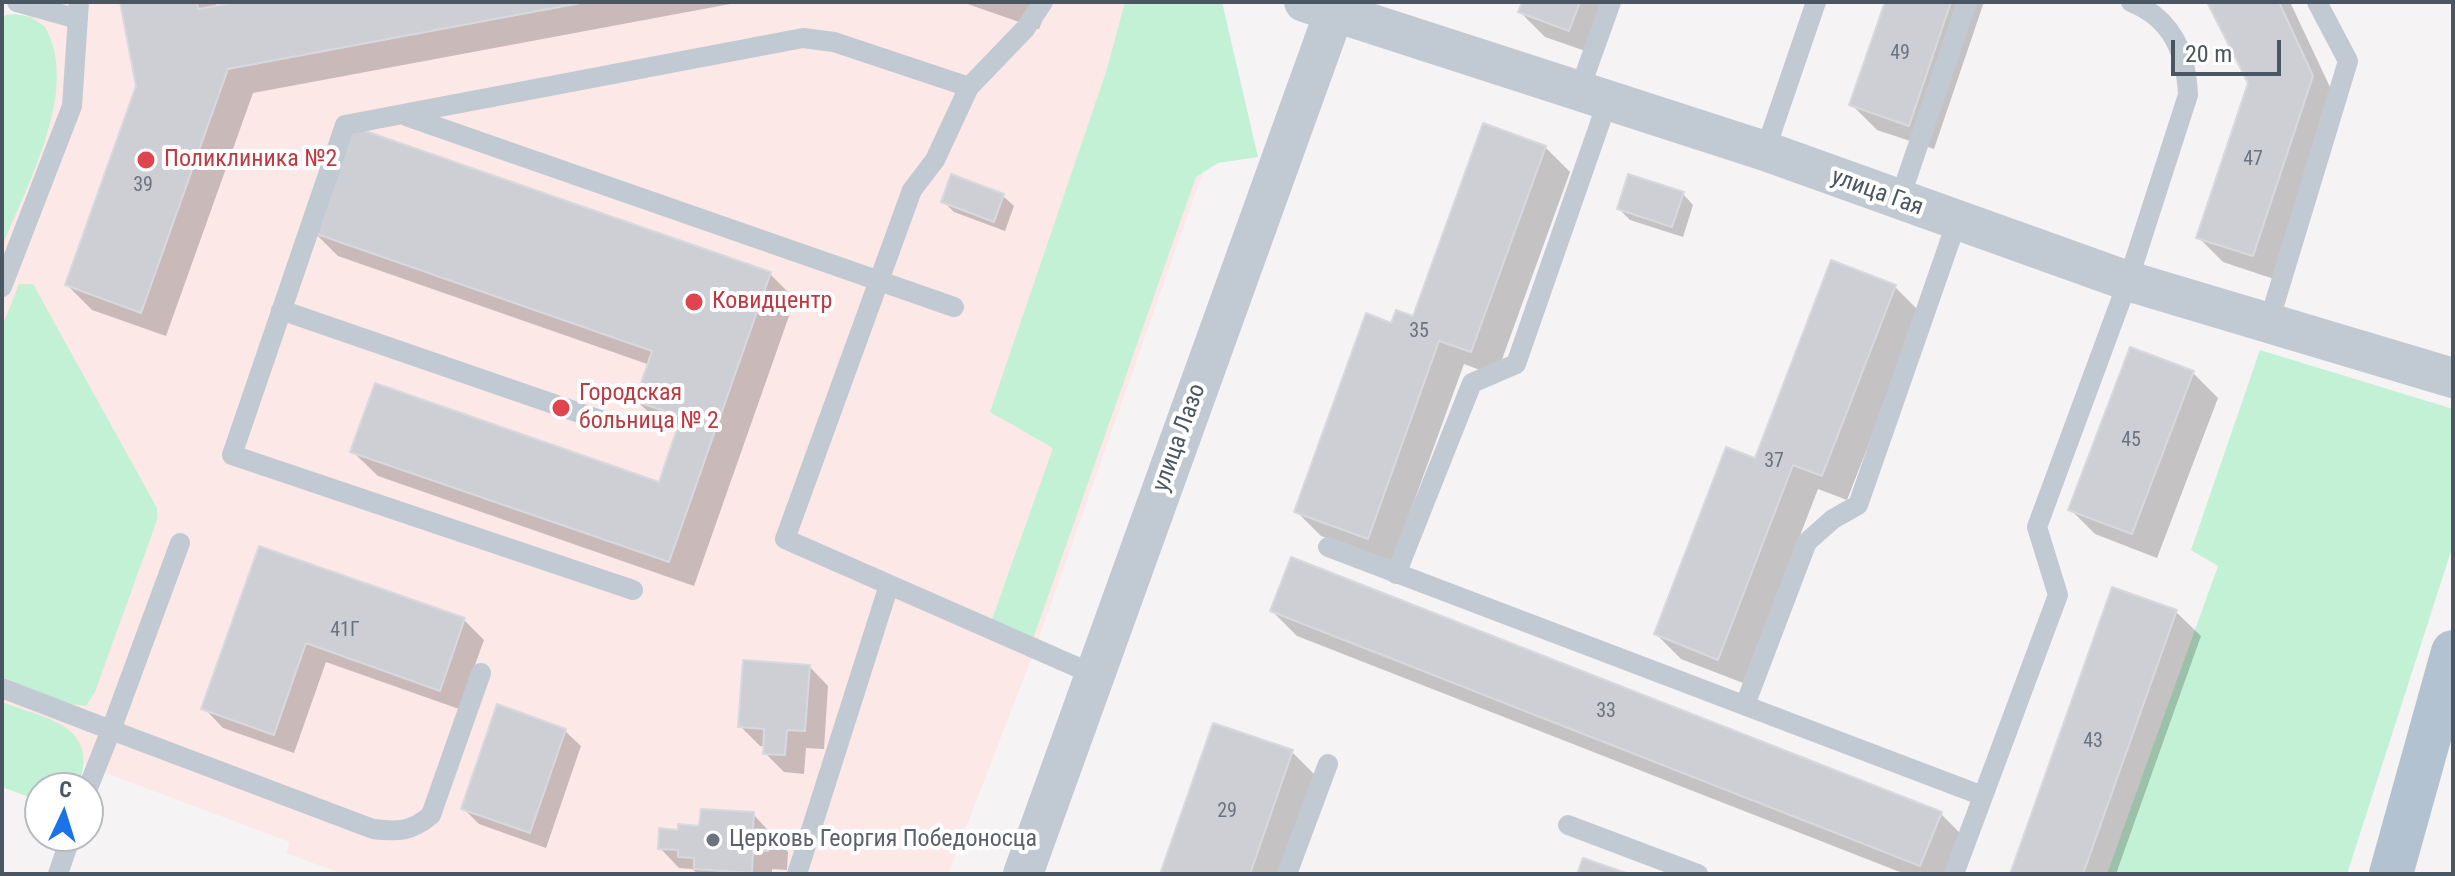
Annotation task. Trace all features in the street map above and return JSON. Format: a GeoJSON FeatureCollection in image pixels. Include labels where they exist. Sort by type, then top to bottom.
{"type":"FeatureCollection","features":[{"type":"Feature","properties":{"kind":"main road"},"geometry":{"type":"LineString","coordinates":[[2391,874],[2453,652]]}},
{"type":"Feature","properties":{"kind":"street","name":"улица Гая"},"geometry":{"type":"LineString","coordinates":[[1326,5],[1765,151],[2128,281],[2453,378]]}},
{"type":"Feature","properties":{"kind":"street","name":"улица Лазо"},"geometry":{"type":"LineString","coordinates":[[1023,874],[1095,675],[1326,5]]}},
{"type":"Feature","properties":{"kind":"lane"},"geometry":{"type":"LineString","coordinates":[[2,287],[72,106],[78,11],[17,2]]}},
{"type":"Feature","properties":{"kind":"lane"},"geometry":{"type":"LineString","coordinates":[[1043,2],[1025,29],[969,87],[935,160],[912,190],[785,539],[1095,675]]}},
{"type":"Feature","properties":{"kind":"lane"},"geometry":{"type":"LineString","coordinates":[[1396,574],[1472,383],[1516,364],[1593,95],[1611,2]]}},
{"type":"Feature","properties":{"kind":"lane"},"geometry":{"type":"LineString","coordinates":[[1765,151],[1816,2]]}},
{"type":"Feature","properties":{"kind":"lane"},"geometry":{"type":"LineString","coordinates":[[1899,201],[1967,2]]}},
{"type":"Feature","properties":{"kind":"lane"},"geometry":{"type":"LineString","coordinates":[[1954,874],[2058,595],[2037,527],[2128,281],[2188,95],[2187,65],[2173,33],[2150,9],[2131,2]]}},
{"type":"Feature","properties":{"kind":"lane"},"geometry":{"type":"LineString","coordinates":[[2268,325],[2348,61],[2317,2]]}},
{"type":"Feature","properties":{"kind":"lane"},"geometry":{"type":"LineString","coordinates":[[633,590],[232,455],[345,125],[803,38],[834,42],[969,87]]}},
{"type":"Feature","properties":{"kind":"lane"},"geometry":{"type":"LineString","coordinates":[[402,115],[954,307]]}},
{"type":"Feature","properties":{"kind":"lane"},"geometry":{"type":"LineString","coordinates":[[1745,705],[1807,542],[1833,519],[1858,505],[1957,221]]}},
{"type":"Feature","properties":{"kind":"lane"},"geometry":{"type":"LineString","coordinates":[[281,310],[600,420]]}},
{"type":"Feature","properties":{"kind":"lane"},"geometry":{"type":"LineString","coordinates":[[94,772],[180,543]]}},
{"type":"Feature","properties":{"kind":"lane"},"geometry":{"type":"LineString","coordinates":[[1328,547],[1983,796]]}},
{"type":"Feature","properties":{"kind":"lane"},"geometry":{"type":"LineString","coordinates":[[797,874],[889,585]]}},
{"type":"Feature","properties":{"kind":"lane"},"geometry":{"type":"LineString","coordinates":[[2,688],[373,829],[403,832],[418,826],[431,815],[481,673]]}},
{"type":"Feature","properties":{"kind":"lane"},"geometry":{"type":"LineString","coordinates":[[1287,874],[1328,764]]}},
{"type":"Feature","properties":{"kind":"lane"},"geometry":{"type":"LineString","coordinates":[[1568,825],[1698,874]]}},
{"type":"Feature","properties":{"kind":"lane"},"geometry":{"type":"LineString","coordinates":[[58,874],[66,852]]}},
{"type":"Feature","properties":{"kind":"shaded area","name":"Городская больница № 2"},"geometry":{"type":"Polygon","coordinates":[[[32,2],[1168,2],[1205,166],[1035,649],[948,874],[343,874],[286,853],[290,842],[2,734],[2,84],[32,2]]]}},
{"type":"Feature","properties":{"kind":"green space"},"geometry":{"type":"Polygon","coordinates":[[[1125,2],[1222,2],[1258,157],[1218,163],[1196,177],[1033,639],[990,625],[1053,448],[990,412],[1107,69],[1125,2]]]}},
{"type":"Feature","properties":{"kind":"green space"},"geometry":{"type":"Polygon","coordinates":[[[5,15],[31,17],[45,27],[54,52],[57,79],[46,138],[2,247],[2,24],[5,15]]]}},
{"type":"Feature","properties":{"kind":"green space"},"geometry":{"type":"Polygon","coordinates":[[[19,284],[33,284],[157,508],[157,520],[95,692],[86,706],[64,703],[2,677],[2,327],[19,284]]]}},
{"type":"Feature","properties":{"kind":"green space"},"geometry":{"type":"Polygon","coordinates":[[[2260,350],[2453,409],[2453,545],[2347,874],[2107,874],[2218,566],[2191,550],[2260,350]]]}},
{"type":"Feature","properties":{"kind":"green space"},"geometry":{"type":"Polygon","coordinates":[[[2,702],[52,720],[76,737],[82,750],[82,772],[24,772],[24,795],[2,787],[2,702]]]}},
{"type":"Feature","properties":{"kind":"building"},"geometry":{"type":"Polygon","coordinates":[[[120,2],[197,2],[198,9],[238,2],[586,2],[228,69],[141,313],[65,285],[136,86],[120,2]]]}},
{"type":"Feature","properties":{"kind":"building"},"geometry":{"type":"Polygon","coordinates":[[[1522,2],[1580,2],[1569,31],[1518,12],[1522,2]]]}},
{"type":"Feature","properties":{"kind":"building"},"geometry":{"type":"Polygon","coordinates":[[[1885,2],[1951,2],[1909,126],[1849,105],[1885,2]]]}},
{"type":"Feature","properties":{"kind":"building"},"geometry":{"type":"Polygon","coordinates":[[[2207,2],[2279,2],[2313,76],[2253,256],[2196,238],[2248,83],[2207,2]]]}},
{"type":"Feature","properties":{"kind":"building"},"geometry":{"type":"Polygon","coordinates":[[[1483,123],[1546,146],[1471,352],[1439,341],[1368,539],[1294,512],[1366,313],[1391,323],[1396,310],[1413,316],[1483,123]]]}},
{"type":"Feature","properties":{"kind":"building"},"geometry":{"type":"Polygon","coordinates":[[[348,125],[771,272],[669,562],[350,452],[375,383],[659,482],[681,417],[635,401],[652,351],[311,232],[348,125]]]}},
{"type":"Feature","properties":{"kind":"building"},"geometry":{"type":"Polygon","coordinates":[[[951,174],[1004,194],[994,222],[941,202],[951,174]]]}},
{"type":"Feature","properties":{"kind":"building"},"geometry":{"type":"Polygon","coordinates":[[[1628,174],[1684,192],[1672,227],[1617,209],[1628,174]]]}},
{"type":"Feature","properties":{"kind":"building"},"geometry":{"type":"Polygon","coordinates":[[[1831,260],[1896,285],[1822,476],[1793,465],[1718,660],[1654,634],[1726,447],[1755,458],[1831,260]]]}},
{"type":"Feature","properties":{"kind":"building"},"geometry":{"type":"Polygon","coordinates":[[[2130,347],[2194,371],[2132,534],[2068,510],[2130,347]]]}},
{"type":"Feature","properties":{"kind":"building"},"geometry":{"type":"Polygon","coordinates":[[[259,546],[465,618],[440,691],[306,643],[274,735],[201,709],[259,546]]]}},
{"type":"Feature","properties":{"kind":"building"},"geometry":{"type":"Polygon","coordinates":[[[1291,557],[1942,812],[1920,866],[1270,611],[1291,557]]]}},
{"type":"Feature","properties":{"kind":"building"},"geometry":{"type":"Polygon","coordinates":[[[2112,587],[2177,610],[2083,874],[2010,874],[2112,587]]]}},
{"type":"Feature","properties":{"kind":"building"},"geometry":{"type":"Polygon","coordinates":[[[743,660],[810,665],[805,731],[787,730],[785,755],[763,754],[764,729],[738,727],[743,660]]]}},
{"type":"Feature","properties":{"kind":"building"},"geometry":{"type":"Polygon","coordinates":[[[497,704],[566,729],[530,833],[461,809],[497,704]]]}},
{"type":"Feature","properties":{"kind":"building"},"geometry":{"type":"Polygon","coordinates":[[[1213,723],[1293,750],[1250,874],[1160,874],[1213,723]]]}},
{"type":"Feature","properties":{"kind":"building","name":"Церковь Георгия Победоносца"},"geometry":{"type":"Polygon","coordinates":[[[701,809],[754,812],[753,829],[769,830],[768,851],[753,850],[752,873],[694,869],[694,858],[678,857],[678,850],[658,849],[659,828],[678,830],[678,824],[699,826],[701,809]]]}},
{"type":"Feature","properties":{"kind":"building"},"geometry":{"type":"Polygon","coordinates":[[[1583,858],[1629,874],[1577,874],[1583,858]]]}},
{"type":"Feature","properties":{"kind":"place","name":"Поликлиника №2"},"geometry":{"type":"Point","coordinates":[146,160]}},
{"type":"Feature","properties":{"kind":"place","name":"Ковидцентр"},"geometry":{"type":"Point","coordinates":[694,302]}},
{"type":"Feature","properties":{"kind":"place","name":"Городская больница № 2"},"geometry":{"type":"Point","coordinates":[561,408]}},
{"type":"Feature","properties":{"kind":"place","name":"Церковь Георгия Победоносца"},"geometry":{"type":"Point","coordinates":[713,840]}}]}
